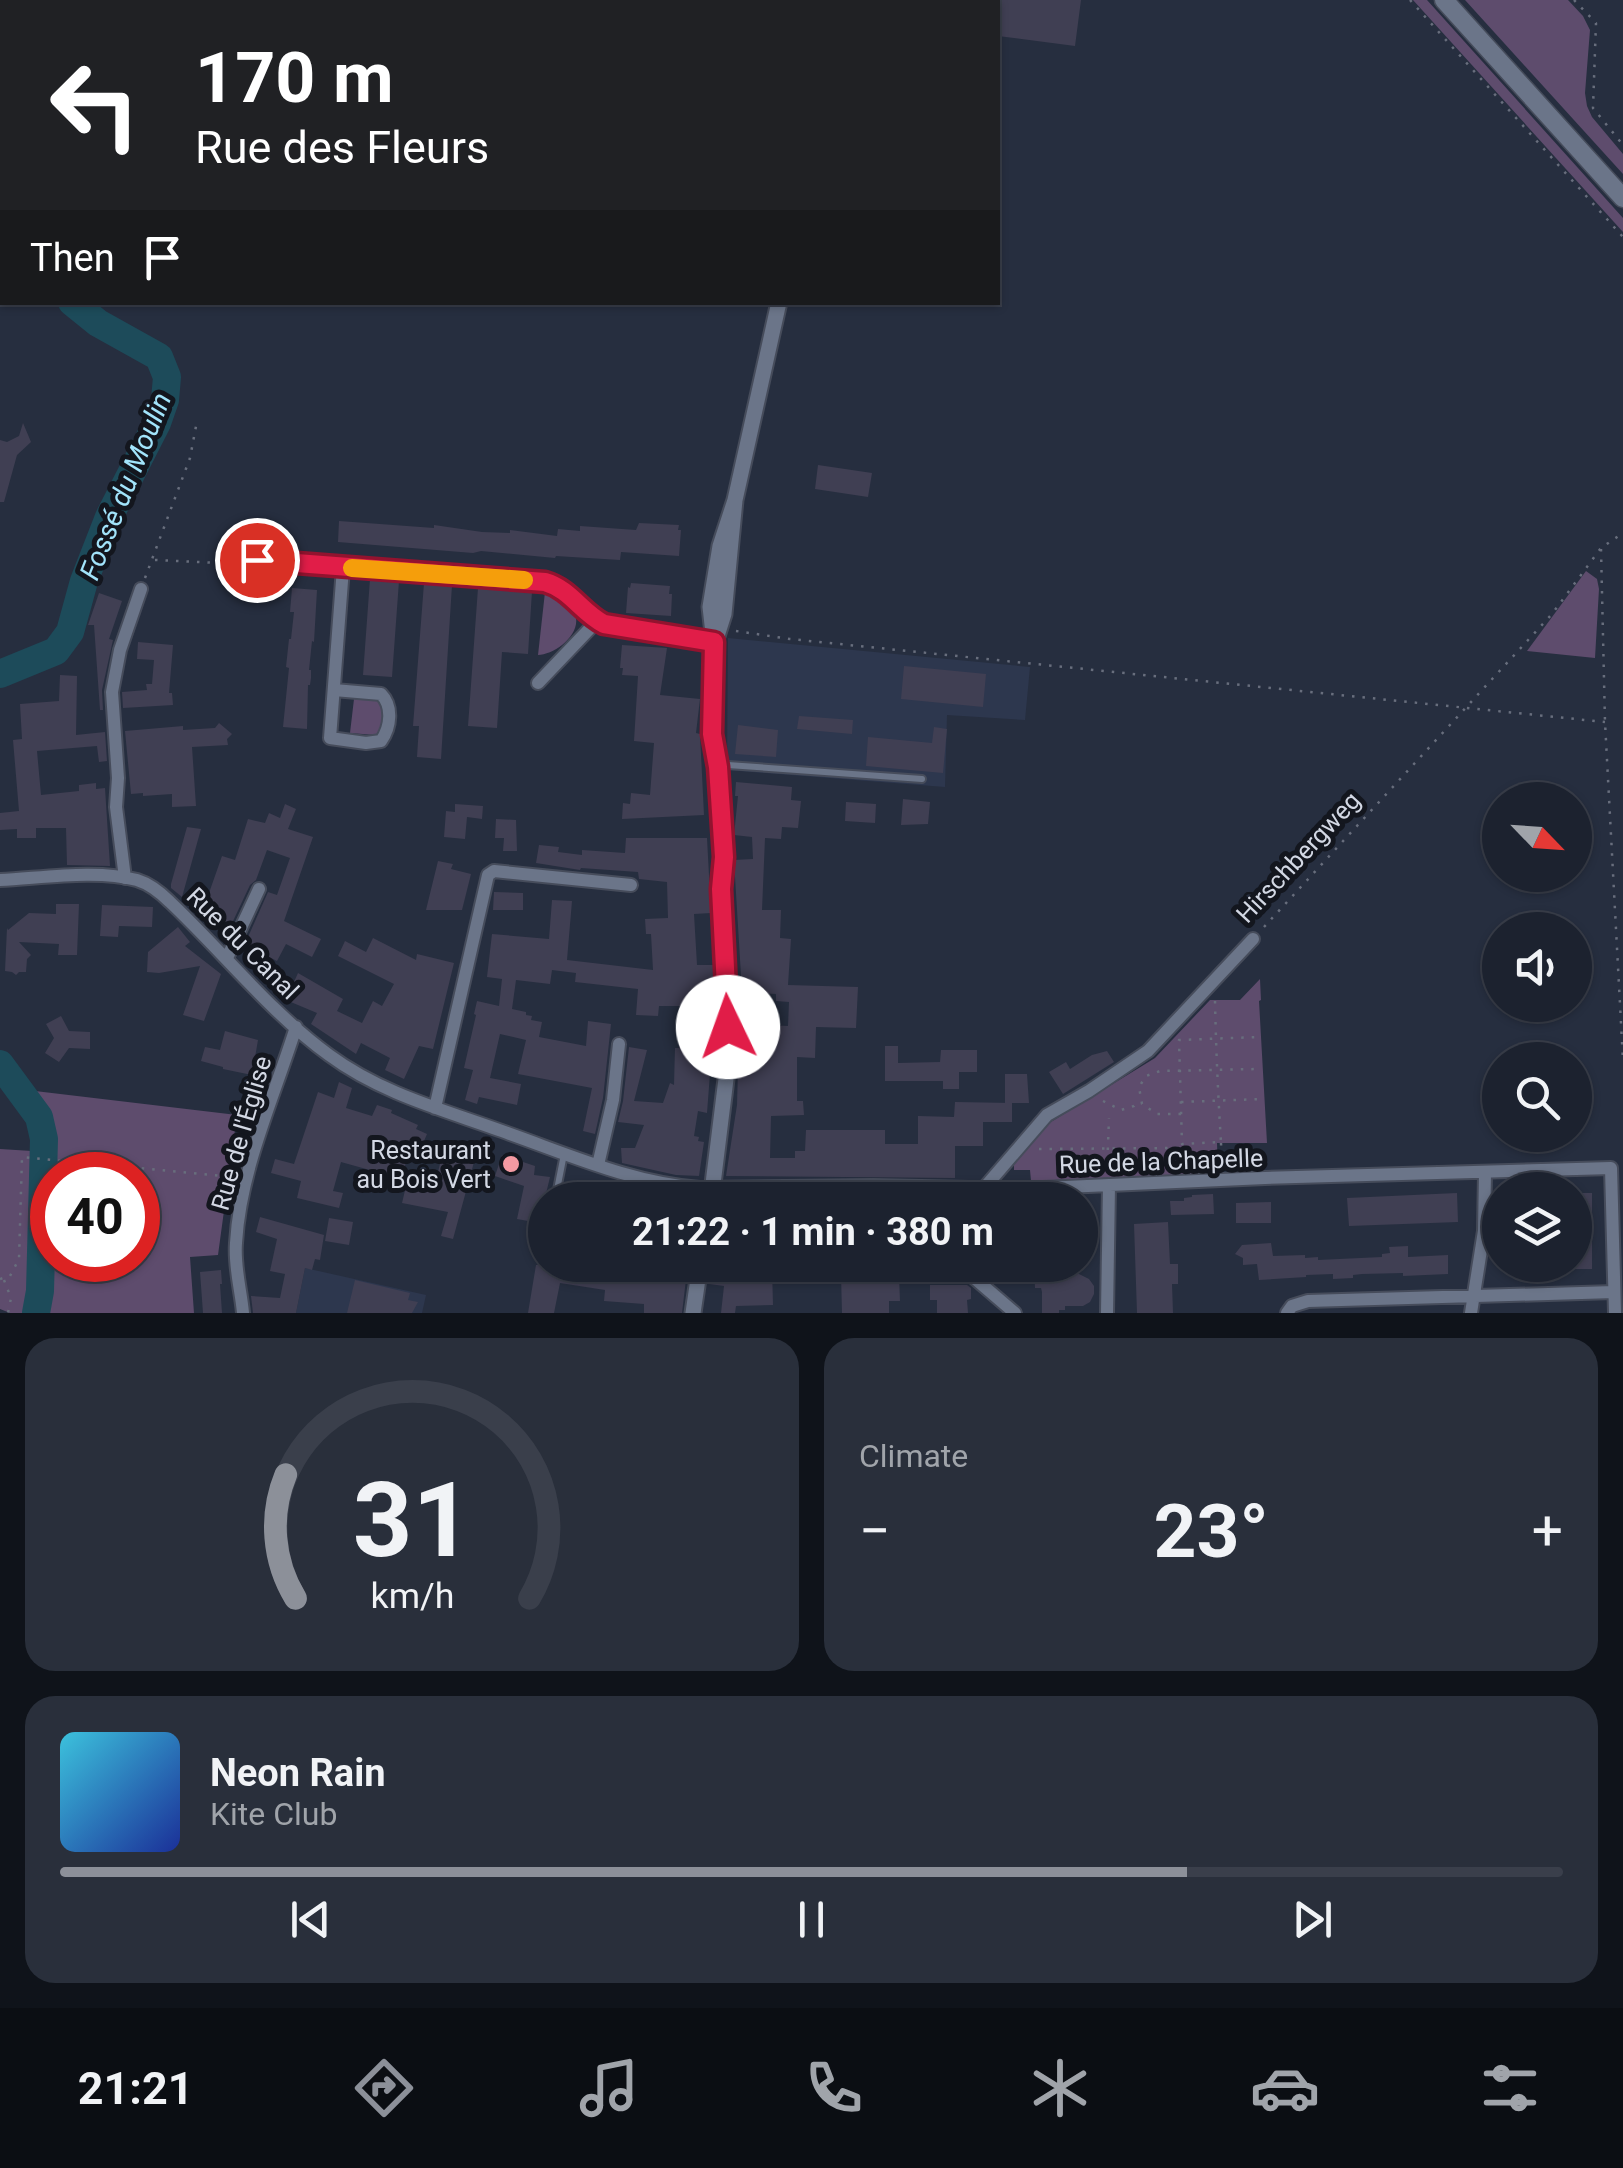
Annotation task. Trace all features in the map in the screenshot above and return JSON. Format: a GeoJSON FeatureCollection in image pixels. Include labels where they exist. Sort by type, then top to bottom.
{"type":"FeatureCollection","features":[{"type":"Feature","properties":{"kind":"main road"},"geometry":{"type":"LineString","coordinates":[[1444,0],[1623,198]]}},
{"type":"Feature","properties":{"kind":"street"},"geometry":{"type":"LineString","coordinates":[[713,1182],[728,1027],[721,889],[724,857],[712,734],[717,636],[710,623],[712,593],[777,305]]}},
{"type":"Feature","properties":{"kind":"street"},"geometry":{"type":"LineString","coordinates":[[257,560],[550,583],[564,590],[597,621],[609,626],[717,636]]}},
{"type":"Feature","properties":{"kind":"street"},"geometry":{"type":"LineString","coordinates":[[334,690],[380,694],[388,703],[388,730],[384,737],[377,743],[330,738],[343,568]]}},
{"type":"Feature","properties":{"kind":"street"},"geometry":{"type":"LineString","coordinates":[[125,878],[116,807],[118,778],[112,692],[120,650],[141,589]]}},
{"type":"Feature","properties":{"kind":"street"},"geometry":{"type":"LineString","coordinates":[[538,683],[597,621]]}},
{"type":"Feature","properties":{"kind":"street"},"geometry":{"type":"LineString","coordinates":[[434,1108],[488,875],[494,871],[631,885]]}},
{"type":"Feature","properties":{"kind":"street","name":"Rue du Canal"},"geometry":{"type":"LineString","coordinates":[[0,880],[98,876],[142,882],[161,893],[296,1027],[346,1067],[434,1108],[654,1182]]}},
{"type":"Feature","properties":{"kind":"street"},"geometry":{"type":"LineString","coordinates":[[226,958],[260,888]]}},
{"type":"Feature","properties":{"kind":"street","name":"Hirschbergweg"},"geometry":{"type":"LineString","coordinates":[[990,1182],[1047,1115],[1148,1051],[1253,938]]}},
{"type":"Feature","properties":{"kind":"street","name":"Rue de l'Église"},"geometry":{"type":"LineString","coordinates":[[243,1313],[236,1246],[238,1219],[246,1178],[296,1027]]}},
{"type":"Feature","properties":{"kind":"street"},"geometry":{"type":"LineString","coordinates":[[598,1165],[613,1100],[619,1044]]}},
{"type":"Feature","properties":{"kind":"street","name":"Rue de la Chapelle"},"geometry":{"type":"LineString","coordinates":[[1509,1172],[1611,1168],[1614,1292]]}},
{"type":"Feature","properties":{"kind":"street","name":"Rue de la Chapelle"},"geometry":{"type":"LineString","coordinates":[[1098,1186],[1482,1173]]}},
{"type":"Feature","properties":{"kind":"street"},"geometry":{"type":"LineString","coordinates":[[1107,1313],[1109,1185]]}},
{"type":"Feature","properties":{"kind":"street"},"geometry":{"type":"LineString","coordinates":[[1471,1313],[1482,1244]]}},
{"type":"Feature","properties":{"kind":"street"},"geometry":{"type":"LineString","coordinates":[[693,1313],[698,1282]]}},
{"type":"Feature","properties":{"kind":"street"},"geometry":{"type":"LineString","coordinates":[[979,1282],[1014,1313]]}},
{"type":"Feature","properties":{"kind":"street"},"geometry":{"type":"LineString","coordinates":[[1288,1313],[1292,1306],[1308,1301],[1614,1292],[1614,1313]]}},
{"type":"Feature","properties":{"kind":"lane"},"geometry":{"type":"LineString","coordinates":[[718,767],[922,779]]}},
{"type":"Feature","properties":{"kind":"lane"},"geometry":{"type":"LineString","coordinates":[[558,1182],[564,1153]]}},
{"type":"Feature","properties":{"kind":"path"},"geometry":{"type":"LineString","coordinates":[[1410,0],[1623,237]]}},
{"type":"Feature","properties":{"kind":"path"},"geometry":{"type":"LineString","coordinates":[[1574,0],[1596,23],[1593,108],[1623,145]]}},
{"type":"Feature","properties":{"kind":"path"},"geometry":{"type":"LineString","coordinates":[[141,589],[190,458],[198,421]]}},
{"type":"Feature","properties":{"kind":"path","name":"Hirschbergweg"},"geometry":{"type":"LineString","coordinates":[[1253,938],[1552,614],[1600,548],[1623,536]]}},
{"type":"Feature","properties":{"kind":"path"},"geometry":{"type":"LineString","coordinates":[[1600,548],[1623,1061]]}},
{"type":"Feature","properties":{"kind":"path"},"geometry":{"type":"LineString","coordinates":[[152,560],[249,565],[257,560]]}},
{"type":"Feature","properties":{"kind":"path"},"geometry":{"type":"LineString","coordinates":[[717,636],[810,641],[1605,722]]}},
{"type":"Feature","properties":{"kind":"path"},"geometry":{"type":"LineString","coordinates":[[1208,986],[1215,1000],[1222,1180]]}},
{"type":"Feature","properties":{"kind":"path"},"geometry":{"type":"LineString","coordinates":[[1183,1172],[1179,1040],[1258,1036]]}},
{"type":"Feature","properties":{"kind":"path"},"geometry":{"type":"LineString","coordinates":[[1181,1114],[1157,1114],[1147,1109],[1140,1099],[1139,1087],[1146,1076],[1160,1071],[1260,1068]]}},
{"type":"Feature","properties":{"kind":"path"},"geometry":{"type":"LineString","coordinates":[[1102,1101],[1121,1110],[1134,1106],[1140,1099]]}},
{"type":"Feature","properties":{"kind":"path"},"geometry":{"type":"LineString","coordinates":[[1181,1102],[1263,1099]]}},
{"type":"Feature","properties":{"kind":"path"},"geometry":{"type":"LineString","coordinates":[[1109,1118],[1109,1185]]}},
{"type":"Feature","properties":{"kind":"path"},"geometry":{"type":"LineString","coordinates":[[1020,1146],[1108,1149],[1220,1142]]}},
{"type":"Feature","properties":{"kind":"path"},"geometry":{"type":"LineString","coordinates":[[8,1313],[11,1298],[2,1279],[16,1268],[19,1259],[22,1157],[246,1178]]}},
{"type":"Feature","properties":{"kind":"shaded area"},"geometry":{"type":"Polygon","coordinates":[[[1413,0],[1427,0],[1623,218],[1623,232],[1413,0]]]}},
{"type":"Feature","properties":{"kind":"shaded area"},"geometry":{"type":"Polygon","coordinates":[[[1465,0],[1568,0],[1583,16],[1590,30],[1587,106],[1623,154],[1623,174],[1465,0]]]}},
{"type":"Feature","properties":{"kind":"shaded area"},"geometry":{"type":"Polygon","coordinates":[[[1586,571],[1597,579],[1599,589],[1595,658],[1527,651],[1586,571]]]}},
{"type":"Feature","properties":{"kind":"shaded area"},"geometry":{"type":"Polygon","coordinates":[[[545,592],[571,609],[576,625],[564,644],[538,655],[545,592]]]}},
{"type":"Feature","properties":{"kind":"shaded area"},"geometry":{"type":"Polygon","coordinates":[[[728,638],[1030,667],[1025,720],[947,715],[945,787],[727,770],[728,638]]]}},
{"type":"Feature","properties":{"kind":"shaded area"},"geometry":{"type":"Polygon","coordinates":[[[354,699],[379,700],[384,708],[381,732],[350,733],[354,699]]]}},
{"type":"Feature","properties":{"kind":"shaded area"},"geometry":{"type":"Polygon","coordinates":[[[1260,979],[1267,1143],[1217,1143],[1218,1173],[1031,1181],[1030,1170],[1014,1170],[1014,1164],[1046,1125],[1155,1058],[1210,1000],[1240,1000],[1260,979]]]}},
{"type":"Feature","properties":{"kind":"shaded area"},"geometry":{"type":"Polygon","coordinates":[[[35,1091],[237,1115],[218,1255],[190,1257],[194,1313],[10,1313],[0,1309],[0,1149],[32,1151],[35,1091]]]}},
{"type":"Feature","properties":{"kind":"shaded area"},"geometry":{"type":"Polygon","coordinates":[[[305,1268],[426,1295],[422,1313],[296,1313],[305,1268]]]}},
{"type":"Feature","properties":{"kind":"building"},"geometry":{"type":"Polygon","coordinates":[[[1000,0],[1081,0],[1075,46],[1000,36],[1000,0]]]}},
{"type":"Feature","properties":{"kind":"building"},"geometry":{"type":"Polygon","coordinates":[[[23,423],[31,442],[17,455],[4,502],[0,502],[0,440],[7,442],[19,436],[23,423]]]}},
{"type":"Feature","properties":{"kind":"building"},"geometry":{"type":"Polygon","coordinates":[[[818,465],[872,473],[868,497],[815,489],[818,465]]]}},
{"type":"Feature","properties":{"kind":"building"},"geometry":{"type":"Polygon","coordinates":[[[339,521],[557,536],[558,529],[580,531],[580,526],[636,530],[639,523],[679,525],[681,530],[679,556],[621,552],[620,560],[338,542],[339,521]]]}},
{"type":"Feature","properties":{"kind":"building"},"geometry":{"type":"Polygon","coordinates":[[[370,579],[399,581],[392,677],[363,675],[370,579]]]}},
{"type":"Feature","properties":{"kind":"building"},"geometry":{"type":"Polygon","coordinates":[[[424,583],[452,585],[441,759],[417,757],[419,726],[413,726],[424,583]]]}},
{"type":"Feature","properties":{"kind":"building"},"geometry":{"type":"Polygon","coordinates":[[[631,583],[670,586],[671,616],[626,613],[631,583]]]}},
{"type":"Feature","properties":{"kind":"building"},"geometry":{"type":"Polygon","coordinates":[[[292,588],[317,590],[307,729],[283,727],[294,612],[290,612],[292,588]]]}},
{"type":"Feature","properties":{"kind":"building"},"geometry":{"type":"Polygon","coordinates":[[[478,588],[532,591],[528,654],[502,652],[497,728],[468,726],[478,588]]]}},
{"type":"Feature","properties":{"kind":"building"},"geometry":{"type":"Polygon","coordinates":[[[99,593],[122,601],[109,639],[113,640],[102,690],[103,710],[94,625],[88,625],[99,593]]]}},
{"type":"Feature","properties":{"kind":"building"},"geometry":{"type":"Polygon","coordinates":[[[138,642],[173,645],[169,693],[173,705],[123,708],[122,692],[147,690],[146,684],[152,684],[154,660],[137,659],[138,642]]]}},
{"type":"Feature","properties":{"kind":"building"},"geometry":{"type":"Polygon","coordinates":[[[622,645],[667,648],[660,695],[700,699],[696,733],[700,734],[704,815],[622,819],[623,803],[630,804],[631,793],[650,795],[654,743],[634,741],[638,676],[622,675],[622,645]]]}},
{"type":"Feature","properties":{"kind":"building"},"geometry":{"type":"Polygon","coordinates":[[[904,666],[986,674],[983,707],[901,699],[904,666]]]}},
{"type":"Feature","properties":{"kind":"building"},"geometry":{"type":"Polygon","coordinates":[[[60,675],[77,676],[76,735],[105,732],[107,761],[99,762],[97,746],[37,751],[41,795],[79,791],[79,785],[96,783],[96,789],[105,788],[110,866],[67,865],[66,828],[36,828],[36,838],[17,838],[17,829],[0,830],[0,813],[19,811],[13,740],[22,739],[20,704],[59,701],[60,675]]]}},
{"type":"Feature","properties":{"kind":"building"},"geometry":{"type":"Polygon","coordinates":[[[799,716],[853,720],[852,734],[797,729],[799,716]]]}},
{"type":"Feature","properties":{"kind":"building"},"geometry":{"type":"Polygon","coordinates":[[[219,723],[232,734],[228,745],[192,747],[196,806],[172,807],[172,794],[131,794],[125,731],[183,726],[183,730],[215,728],[219,723]]]}},
{"type":"Feature","properties":{"kind":"building"},"geometry":{"type":"Polygon","coordinates":[[[738,725],[778,730],[776,757],[735,754],[738,725]]]}},
{"type":"Feature","properties":{"kind":"building"},"geometry":{"type":"Polygon","coordinates":[[[934,727],[947,729],[943,773],[866,766],[868,737],[932,743],[934,727]]]}},
{"type":"Feature","properties":{"kind":"building"},"geometry":{"type":"Polygon","coordinates":[[[736,782],[792,787],[791,800],[801,801],[798,828],[782,827],[781,839],[765,838],[762,910],[781,910],[780,938],[791,939],[788,985],[858,987],[856,1028],[816,1027],[815,1058],[797,1057],[797,1101],[803,1101],[804,1115],[771,1116],[770,1158],[795,1158],[795,1151],[805,1151],[806,1130],[885,1130],[885,1144],[918,1144],[918,1116],[954,1117],[955,1102],[1012,1103],[1012,1122],[983,1122],[983,1146],[955,1146],[955,1178],[726,1176],[737,1105],[738,1069],[742,1069],[742,1045],[747,1045],[748,1024],[788,1026],[789,1002],[776,1001],[776,994],[742,992],[734,860],[753,859],[752,837],[734,835],[736,782]]]}},
{"type":"Feature","properties":{"kind":"building"},"geometry":{"type":"Polygon","coordinates":[[[903,799],[930,802],[928,824],[901,825],[903,799]]]}},
{"type":"Feature","properties":{"kind":"building"},"geometry":{"type":"Polygon","coordinates":[[[846,802],[876,804],[875,823],[845,821],[846,802]]]}},
{"type":"Feature","properties":{"kind":"building"},"geometry":{"type":"Polygon","coordinates":[[[285,804],[296,809],[288,829],[313,837],[284,921],[321,939],[312,957],[286,944],[277,961],[269,957],[259,975],[249,964],[256,952],[244,946],[268,892],[277,895],[290,858],[267,850],[226,936],[219,933],[226,917],[203,910],[222,856],[235,860],[248,819],[265,823],[269,813],[280,818],[285,804]]]}},
{"type":"Feature","properties":{"kind":"building"},"geometry":{"type":"Polygon","coordinates":[[[455,804],[483,806],[482,819],[467,817],[465,839],[444,837],[446,811],[455,812],[455,804]]]}},
{"type":"Feature","properties":{"kind":"building"},"geometry":{"type":"Polygon","coordinates":[[[496,819],[516,820],[517,851],[503,851],[504,838],[495,838],[496,819]]]}},
{"type":"Feature","properties":{"kind":"building"},"geometry":{"type":"Polygon","coordinates":[[[187,827],[201,829],[182,897],[171,884],[187,827]]]}},
{"type":"Feature","properties":{"kind":"building"},"geometry":{"type":"Polygon","coordinates":[[[626,838],[707,838],[711,913],[694,914],[697,965],[713,965],[707,1113],[698,1111],[694,1136],[704,1142],[699,1176],[622,1163],[621,1148],[635,1148],[644,1125],[618,1122],[629,1047],[647,1050],[634,1101],[663,1103],[670,1083],[674,1085],[679,1032],[698,1033],[699,1006],[659,1006],[658,1016],[636,1015],[638,989],[575,982],[576,973],[552,970],[550,984],[516,980],[512,1009],[542,1022],[539,1037],[586,1046],[588,1021],[611,1024],[595,1134],[583,1131],[592,1088],[518,1074],[526,1040],[500,1034],[490,1078],[521,1084],[517,1105],[479,1097],[477,1104],[465,1100],[473,1070],[464,1068],[477,1001],[499,1006],[502,979],[487,977],[492,934],[549,939],[552,900],[572,901],[567,960],[653,970],[651,934],[646,934],[645,919],[668,918],[667,882],[639,879],[638,872],[580,870],[536,863],[539,845],[582,855],[582,850],[625,853],[626,838]]]}},
{"type":"Feature","properties":{"kind":"building"},"geometry":{"type":"Polygon","coordinates":[[[438,861],[471,874],[462,910],[426,910],[438,861]]]}},
{"type":"Feature","properties":{"kind":"building"},"geometry":{"type":"Polygon","coordinates":[[[494,892],[523,893],[523,910],[493,910],[494,892]]]}},
{"type":"Feature","properties":{"kind":"building"},"geometry":{"type":"Polygon","coordinates":[[[56,904],[79,904],[77,955],[58,955],[59,944],[19,942],[31,955],[26,972],[16,975],[5,971],[7,928],[29,913],[56,914],[56,904]]]}},
{"type":"Feature","properties":{"kind":"building"},"geometry":{"type":"Polygon","coordinates":[[[102,905],[153,907],[152,927],[119,926],[118,937],[100,936],[102,905]]]}},
{"type":"Feature","properties":{"kind":"building"},"geometry":{"type":"Polygon","coordinates":[[[178,927],[190,942],[185,946],[221,974],[204,1021],[183,1015],[200,966],[147,972],[148,952],[178,927]]]}},
{"type":"Feature","properties":{"kind":"building"},"geometry":{"type":"Polygon","coordinates":[[[373,938],[416,960],[417,954],[454,963],[433,1049],[419,1046],[404,1079],[385,1070],[390,1058],[361,1043],[356,1054],[311,1024],[317,1013],[286,1000],[298,973],[343,999],[337,1011],[362,1023],[373,1001],[382,1006],[394,984],[338,956],[345,941],[366,952],[373,938]]]}},
{"type":"Feature","properties":{"kind":"building"},"geometry":{"type":"Polygon","coordinates":[[[61,1016],[69,1031],[90,1032],[90,1049],[69,1048],[59,1062],[45,1053],[54,1038],[46,1024],[61,1016]]]}},
{"type":"Feature","properties":{"kind":"building"},"geometry":{"type":"Polygon","coordinates":[[[225,1031],[258,1040],[252,1075],[201,1061],[205,1047],[220,1050],[225,1031]]]}},
{"type":"Feature","properties":{"kind":"building"},"geometry":{"type":"Polygon","coordinates":[[[885,1046],[898,1046],[898,1063],[940,1062],[941,1050],[977,1050],[977,1072],[959,1072],[959,1089],[943,1089],[943,1081],[885,1081],[885,1046]]]}},
{"type":"Feature","properties":{"kind":"building"},"geometry":{"type":"Polygon","coordinates":[[[1107,1051],[1114,1062],[1063,1094],[1049,1072],[1066,1062],[1070,1069],[1107,1051]]]}},
{"type":"Feature","properties":{"kind":"building"},"geometry":{"type":"Polygon","coordinates":[[[1005,1074],[1027,1074],[1029,1103],[1005,1103],[1005,1074]]]}},
{"type":"Feature","properties":{"kind":"building"},"geometry":{"type":"Polygon","coordinates":[[[339,1082],[352,1088],[346,1108],[372,1116],[377,1105],[392,1110],[391,1113],[418,1125],[416,1129],[427,1134],[424,1141],[462,1152],[460,1158],[474,1162],[453,1239],[441,1236],[448,1212],[402,1203],[407,1182],[434,1188],[440,1164],[436,1163],[437,1157],[410,1144],[402,1179],[341,1162],[333,1191],[343,1193],[339,1208],[297,1198],[301,1181],[271,1173],[275,1159],[294,1164],[318,1092],[334,1098],[339,1082]]]}},
{"type":"Feature","properties":{"kind":"building"},"geometry":{"type":"Polygon","coordinates":[[[250,1092],[262,1094],[240,1164],[235,1162],[250,1092]]]}},
{"type":"Feature","properties":{"kind":"building"},"geometry":{"type":"Polygon","coordinates":[[[502,1155],[535,1166],[534,1175],[550,1177],[549,1182],[528,1182],[528,1221],[517,1219],[524,1186],[495,1176],[502,1155]]]}},
{"type":"Feature","properties":{"kind":"building"},"geometry":{"type":"Polygon","coordinates":[[[1457,1193],[1458,1222],[1349,1226],[1347,1198],[1457,1193]]]}},
{"type":"Feature","properties":{"kind":"building"},"geometry":{"type":"Polygon","coordinates":[[[1213,1194],[1214,1214],[1171,1215],[1170,1201],[1213,1194]]]}},
{"type":"Feature","properties":{"kind":"building"},"geometry":{"type":"Polygon","coordinates":[[[1271,1202],[1271,1223],[1236,1223],[1236,1203],[1271,1202]]]}},
{"type":"Feature","properties":{"kind":"building"},"geometry":{"type":"Polygon","coordinates":[[[260,1217],[324,1235],[320,1260],[315,1259],[312,1270],[305,1268],[296,1313],[253,1313],[251,1296],[280,1298],[285,1274],[270,1271],[277,1239],[256,1232],[260,1217]]]}},
{"type":"Feature","properties":{"kind":"building"},"geometry":{"type":"Polygon","coordinates":[[[329,1218],[353,1222],[349,1245],[325,1241],[329,1218]]]}},
{"type":"Feature","properties":{"kind":"building"},"geometry":{"type":"Polygon","coordinates":[[[1168,1222],[1170,1264],[1178,1264],[1178,1284],[1172,1284],[1173,1313],[1137,1313],[1134,1224],[1168,1222]]]}},
{"type":"Feature","properties":{"kind":"building"},"geometry":{"type":"Polygon","coordinates":[[[1271,1243],[1273,1256],[1305,1255],[1318,1260],[1382,1257],[1390,1253],[1389,1247],[1408,1246],[1408,1257],[1448,1255],[1448,1274],[1362,1274],[1333,1279],[1333,1274],[1259,1280],[1257,1264],[1243,1265],[1243,1258],[1235,1254],[1242,1245],[1271,1243]]]}},
{"type":"Feature","properties":{"kind":"building"},"geometry":{"type":"Polygon","coordinates":[[[221,1270],[222,1313],[203,1313],[200,1272],[221,1270]]]}},
{"type":"Feature","properties":{"kind":"building"},"geometry":{"type":"Polygon","coordinates":[[[355,1280],[410,1293],[408,1300],[418,1302],[412,1313],[347,1313],[355,1280]]]}},
{"type":"Feature","properties":{"kind":"building"},"geometry":{"type":"Polygon","coordinates":[[[533,1282],[686,1282],[682,1313],[644,1313],[644,1304],[604,1301],[605,1290],[560,1283],[554,1313],[528,1313],[533,1282]]]}},
{"type":"Feature","properties":{"kind":"building"},"geometry":{"type":"Polygon","coordinates":[[[772,1282],[773,1305],[736,1306],[735,1313],[721,1313],[724,1286],[709,1284],[772,1282]]]}},
{"type":"Feature","properties":{"kind":"building"},"geometry":{"type":"Polygon","coordinates":[[[841,1282],[899,1282],[900,1301],[889,1301],[889,1313],[842,1313],[841,1282]]]}},
{"type":"Feature","properties":{"kind":"building"},"geometry":{"type":"Polygon","coordinates":[[[1035,1282],[1091,1282],[1094,1294],[1083,1306],[1065,1306],[1059,1313],[1042,1313],[1041,1288],[1035,1288],[1035,1282]]]}},
{"type":"Feature","properties":{"kind":"building"},"geometry":{"type":"Polygon","coordinates":[[[930,1285],[967,1285],[971,1288],[968,1313],[937,1313],[937,1300],[930,1300],[930,1285]]]}},
{"type":"Feature","properties":{"kind":"waterway","name":"Fossé du Moulin"},"geometry":{"type":"LineString","coordinates":[[0,674],[56,651],[70,632],[84,581],[109,517],[165,400],[167,377],[159,357],[98,323],[76,305]]}},
{"type":"Feature","properties":{"kind":"waterway","name":"Fossé du Moulin"},"geometry":{"type":"LineString","coordinates":[[0,1064],[39,1117],[44,1139],[36,1313]]}},
{"type":"Feature","properties":{"kind":"slow traffic"},"geometry":{"type":"LineString","coordinates":[[352,568],[524,580]]}},
{"type":"Feature","properties":{"kind":"place","name":"Restaurant au Bois Vert"},"geometry":{"type":"Point","coordinates":[511,1164]}},
{"type":"Feature","properties":{"kind":"route"},"geometry":{"type":"LineString","coordinates":[[257,560],[545,582],[564,590],[590,616],[609,626],[714,642],[712,734],[724,857],[721,889],[728,1027]]}}]}
